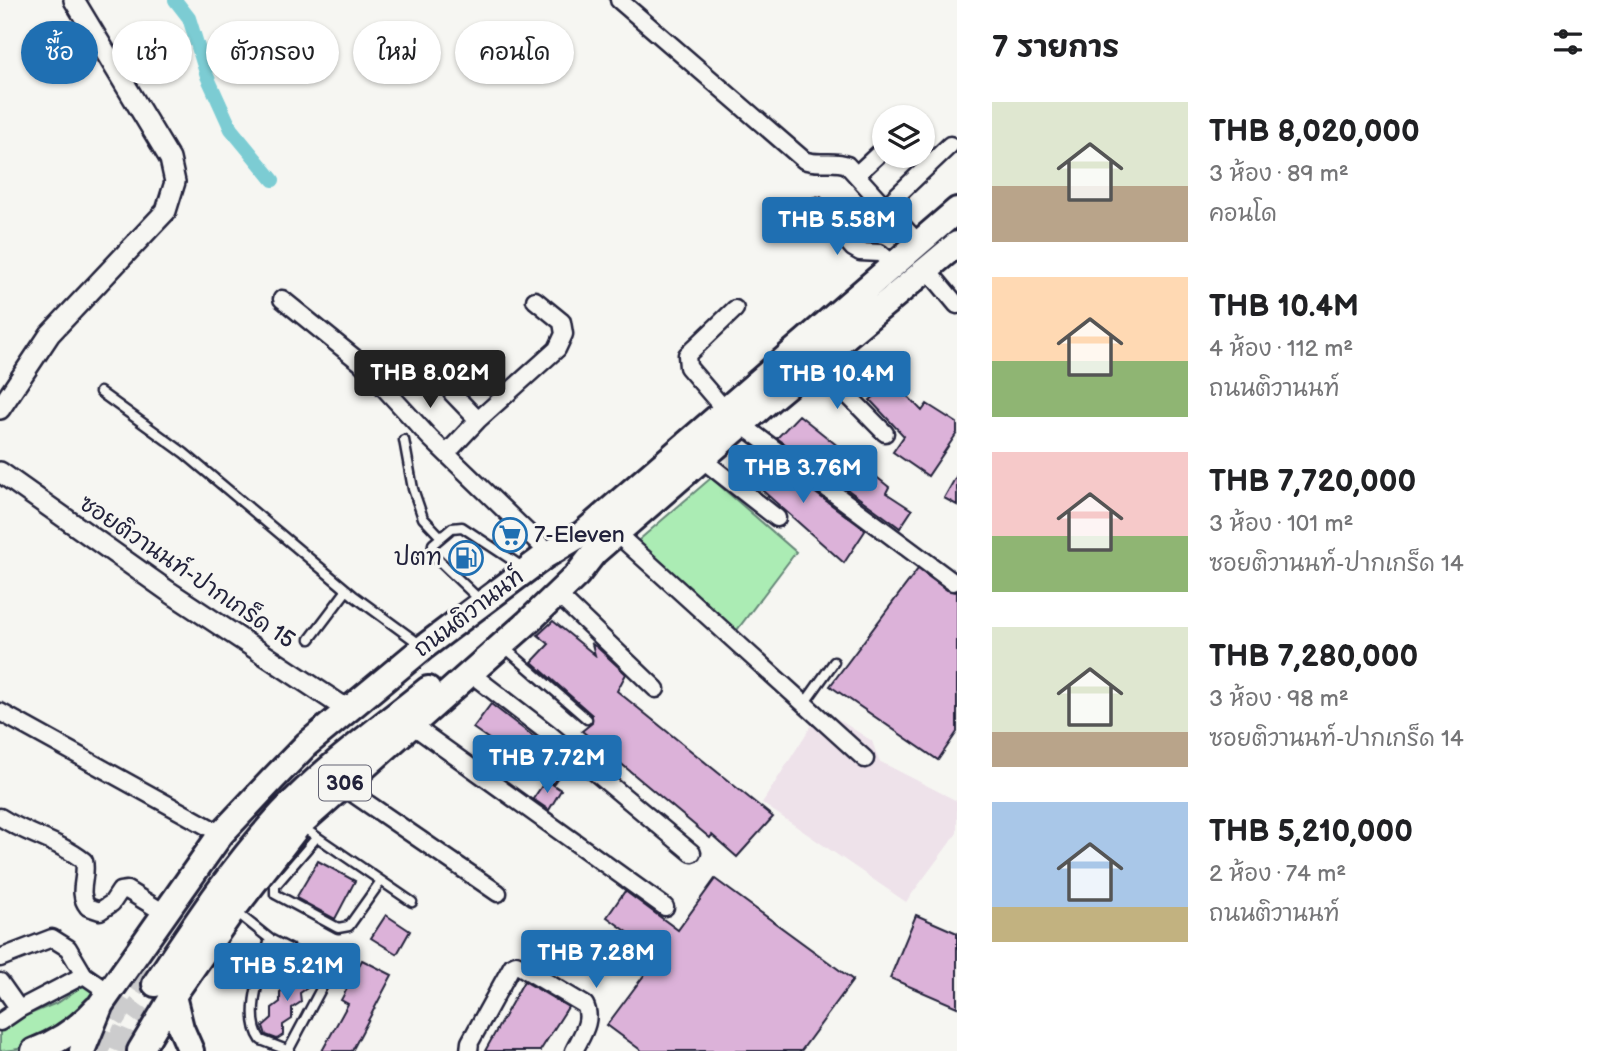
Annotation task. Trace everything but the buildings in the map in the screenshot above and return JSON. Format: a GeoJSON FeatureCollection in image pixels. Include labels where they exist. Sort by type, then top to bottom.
{"type":"FeatureCollection","features":[{"type":"Feature","properties":{"kind":"main road","name":"ถนนติวานนท์"},"geometry":{"type":"LineString","coordinates":[[140,1051],[157,983],[233,910],[308,831],[342,786],[577,575],[588,543],[724,409],[957,210]]}},
{"type":"Feature","properties":{"kind":"main road","name":"ถนนติวานนท์"},"geometry":{"type":"LineString","coordinates":[[82,1051],[106,998],[220,834],[307,744],[424,647],[549,553],[617,534],[815,362],[957,244]]}},
{"type":"Feature","properties":{"kind":"main road","name":"306"},"geometry":{"type":"LineString","coordinates":[[157,983],[209,871],[297,774],[424,668],[588,543]]}},
{"type":"Feature","properties":{"kind":"main road"},"geometry":{"type":"LineString","coordinates":[[157,983],[191,1051]]}},
{"type":"Feature","properties":{"kind":"main road"},"geometry":{"type":"LineString","coordinates":[[34,1051],[49,1045],[83,1023],[106,998]]}},
{"type":"Feature","properties":{"kind":"street"},"geometry":{"type":"LineString","coordinates":[[0,409],[50,334],[166,211],[175,182],[170,159],[74,0]]}},
{"type":"Feature","properties":{"kind":"street"},"geometry":{"type":"LineString","coordinates":[[620,0],[804,160],[847,165],[918,243]]}},
{"type":"Feature","properties":{"kind":"street"},"geometry":{"type":"LineString","coordinates":[[885,207],[950,145]]}},
{"type":"Feature","properties":{"kind":"street"},"geometry":{"type":"LineString","coordinates":[[856,175],[872,160]]}},
{"type":"Feature","properties":{"kind":"street"},"geometry":{"type":"LineString","coordinates":[[817,206],[853,248],[880,253],[893,264]]}},
{"type":"Feature","properties":{"kind":"street"},"geometry":{"type":"LineString","coordinates":[[927,269],[957,305]]}},
{"type":"Feature","properties":{"kind":"street"},"geometry":{"type":"LineString","coordinates":[[282,299],[361,363],[446,453],[549,553]]}},
{"type":"Feature","properties":{"kind":"street"},"geometry":{"type":"LineString","coordinates":[[446,453],[478,420],[557,349],[564,334],[562,322],[535,300]]}},
{"type":"Feature","properties":{"kind":"street"},"geometry":{"type":"LineString","coordinates":[[724,409],[688,367],[686,361],[687,355],[735,309]]}},
{"type":"Feature","properties":{"kind":"street"},"geometry":{"type":"LineString","coordinates":[[815,362],[885,433]]}},
{"type":"Feature","properties":{"kind":"street"},"geometry":{"type":"LineString","coordinates":[[452,393],[478,420]]}},
{"type":"Feature","properties":{"kind":"street"},"geometry":{"type":"LineString","coordinates":[[743,425],[953,582]]}},
{"type":"Feature","properties":{"kind":"street"},"geometry":{"type":"LineString","coordinates":[[703,460],[777,518]]}},
{"type":"Feature","properties":{"kind":"street","name":"ซอยติวานนท์-ปากเกร็ด 15"},"geometry":{"type":"LineString","coordinates":[[0,472],[168,591],[348,710]]}},
{"type":"Feature","properties":{"kind":"street"},"geometry":{"type":"LineString","coordinates":[[617,534],[865,759]]}},
{"type":"Feature","properties":{"kind":"street"},"geometry":{"type":"LineString","coordinates":[[557,594],[656,689]]}},
{"type":"Feature","properties":{"kind":"street"},"geometry":{"type":"LineString","coordinates":[[470,673],[548,733],[692,852]]}},
{"type":"Feature","properties":{"kind":"street"},"geometry":{"type":"LineString","coordinates":[[0,712],[220,834]]}},
{"type":"Feature","properties":{"kind":"street"},"geometry":{"type":"LineString","coordinates":[[412,725],[665,907]]}},
{"type":"Feature","properties":{"kind":"street"},"geometry":{"type":"LineString","coordinates":[[342,786],[498,892]]}},
{"type":"Feature","properties":{"kind":"street"},"geometry":{"type":"LineString","coordinates":[[0,817],[14,826],[74,852],[84,861],[82,893],[88,907],[100,911],[106,909],[120,891],[127,890],[166,914]]}},
{"type":"Feature","properties":{"kind":"street"},"geometry":{"type":"LineString","coordinates":[[0,958],[52,938],[68,948],[85,975],[106,998]]}},
{"type":"Feature","properties":{"kind":"street"},"geometry":{"type":"LineString","coordinates":[[469,1051],[470,1042],[512,966],[516,964],[585,1005],[589,1013],[587,1025],[574,1051]]}},
{"type":"Feature","properties":{"kind":"street"},"geometry":{"type":"LineString","coordinates":[[0,1022],[19,1009],[85,975]]}},
{"type":"Feature","properties":{"kind":"street"},"geometry":{"type":"LineString","coordinates":[[0,982],[19,1009]]}},
{"type":"Feature","properties":{"kind":"lane"},"geometry":{"type":"LineString","coordinates":[[100,392],[184,453],[347,590],[424,647]]}},
{"type":"Feature","properties":{"kind":"lane"},"geometry":{"type":"LineString","coordinates":[[404,440],[413,489],[423,518],[441,537]]}},
{"type":"Feature","properties":{"kind":"lane"},"geometry":{"type":"LineString","coordinates":[[482,602],[432,554],[433,544],[452,528],[462,527],[527,570]]}},
{"type":"Feature","properties":{"kind":"lane"},"geometry":{"type":"LineString","coordinates":[[310,639],[347,590]]}},
{"type":"Feature","properties":{"kind":"lane"},"geometry":{"type":"LineString","coordinates":[[502,645],[587,719]]}},
{"type":"Feature","properties":{"kind":"lane"},"geometry":{"type":"LineString","coordinates":[[804,704],[834,662]]}},
{"type":"Feature","properties":{"kind":"lane"},"geometry":{"type":"LineString","coordinates":[[381,881],[349,926],[344,929],[294,906],[275,894],[275,886],[308,831],[412,902]]}},
{"type":"Feature","properties":{"kind":"lane"},"geometry":{"type":"LineString","coordinates":[[233,910],[270,939],[326,966],[330,972],[287,1051],[261,1040],[254,1026],[254,1006],[270,939]]}},
{"type":"Feature","properties":{"kind":"shaded area"},"geometry":{"type":"Polygon","coordinates":[[[822,709],[872,741],[879,761],[957,801],[957,833],[906,902],[762,803],[822,709]]]}},
{"type":"Feature","properties":{"kind":"green space"},"geometry":{"type":"Polygon","coordinates":[[[711,478],[796,552],[734,634],[632,546],[711,478]]]}},
{"type":"Feature","properties":{"kind":"green space"},"geometry":{"type":"Polygon","coordinates":[[[85,984],[102,1001],[41,1041],[15,1050],[0,1051],[0,1032],[8,1023],[59,1002],[85,984]]]}},
{"type":"Feature","properties":{"kind":"waterway"},"geometry":{"type":"LineString","coordinates":[[175,0],[189,18],[207,76],[231,129],[273,180]]}},
{"type":"Feature","properties":{"kind":"tunnel"},"geometry":{"type":"LineString","coordinates":[[96,1051],[108,1026],[145,968]]}},
{"type":"Feature","properties":{"kind":"tunnel"},"geometry":{"type":"LineString","coordinates":[[116,1051],[128,1023],[141,1005]]}},
{"type":"Feature","properties":{"kind":"place","name":"7-Eleven"},"geometry":{"type":"Point","coordinates":[510,535]}},
{"type":"Feature","properties":{"kind":"place","name":"ปตท"},"geometry":{"type":"Point","coordinates":[466,558]}}]}
